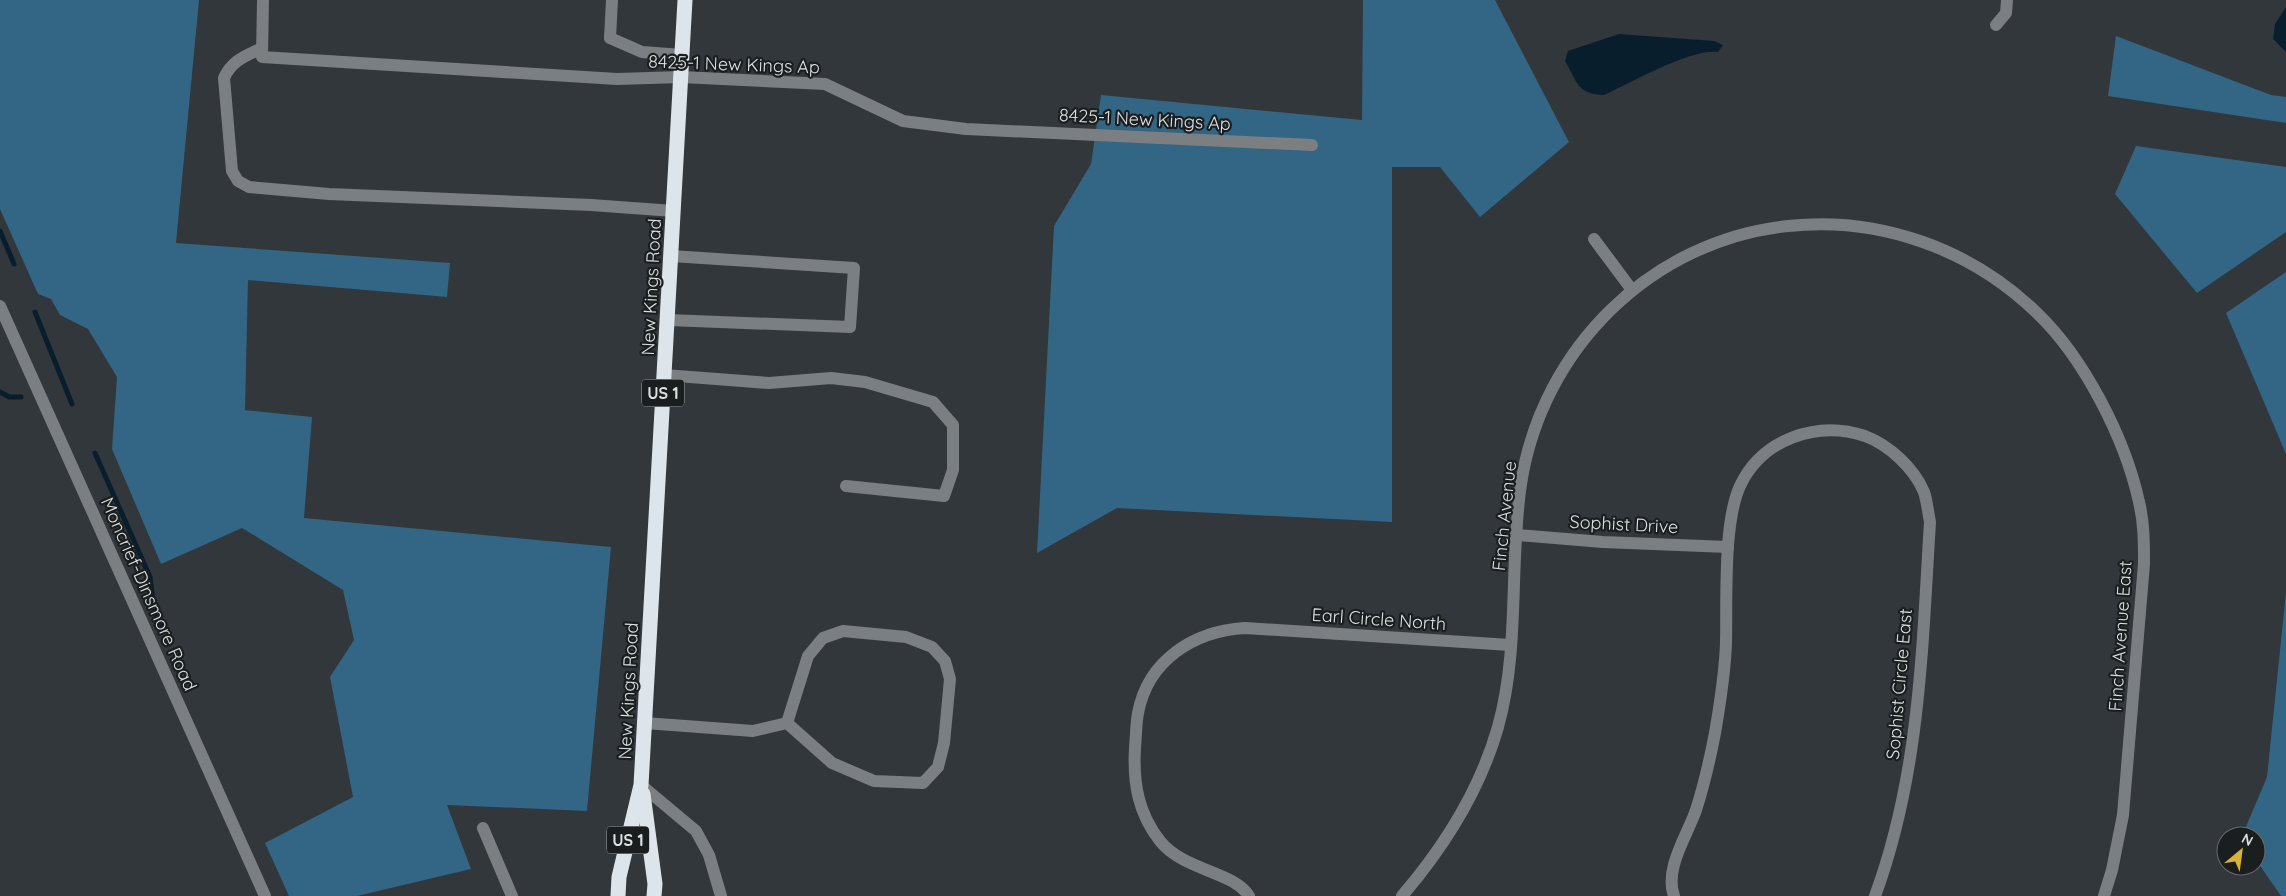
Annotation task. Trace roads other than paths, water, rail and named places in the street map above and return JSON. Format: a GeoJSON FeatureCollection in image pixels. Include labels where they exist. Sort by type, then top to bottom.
{"type":"FeatureCollection","features":[{"type":"Feature","properties":{"kind":"highway","name":"New Kings Road"},"geometry":{"type":"LineString","coordinates":[[654,896],[655,884],[642,785],[685,0]]}},
{"type":"Feature","properties":{"kind":"highway","name":"New Kings Road"},"geometry":{"type":"LineString","coordinates":[[618,896],[619,878],[642,785]]}},
{"type":"Feature","properties":{"kind":"street"},"geometry":{"type":"LineString","coordinates":[[262,0],[262,48],[237,60],[229,68],[224,78],[232,172],[238,181],[249,187],[329,194],[591,205],[674,211]]}},
{"type":"Feature","properties":{"kind":"street"},"geometry":{"type":"LineString","coordinates":[[612,0],[610,38],[642,52],[682,55]]}},
{"type":"Feature","properties":{"kind":"street"},"geometry":{"type":"LineString","coordinates":[[1996,25],[2006,13],[2008,0]]}},
{"type":"Feature","properties":{"kind":"street","name":"8425-1 New Kings Ap"},"geometry":{"type":"LineString","coordinates":[[262,48],[262,57],[617,79],[681,76],[825,84],[903,122],[916,124],[966,129],[1312,145]]}},
{"type":"Feature","properties":{"kind":"street","name":"Finch Avenue"},"geometry":{"type":"LineString","coordinates":[[1402,896],[1429,865],[1449,834],[1487,760],[1498,727],[1504,701],[1510,645],[1521,485],[1529,447],[1543,410],[1574,354],[1615,304],[1649,276],[1682,257],[1740,234],[1807,224],[1844,224],[1877,228],[1938,247],[1981,269],[2006,286],[2041,317],[2062,340],[2092,386]]}},
{"type":"Feature","properties":{"kind":"street"},"geometry":{"type":"LineString","coordinates":[[1594,239],[1632,290]]}},
{"type":"Feature","properties":{"kind":"street"},"geometry":{"type":"LineString","coordinates":[[668,320],[850,327],[854,268],[671,256]]}},
{"type":"Feature","properties":{"kind":"street","name":"Moncrief-Dinsmore Road"},"geometry":{"type":"LineString","coordinates":[[0,306],[266,896]]}},
{"type":"Feature","properties":{"kind":"street"},"geometry":{"type":"LineString","coordinates":[[664,375],[769,383],[831,378],[865,382],[933,402],[953,425],[953,470],[944,496],[846,486]]}},
{"type":"Feature","properties":{"kind":"street","name":"Finch Avenue East"},"geometry":{"type":"LineString","coordinates":[[2092,386],[2132,473],[2140,504],[2144,531],[2144,564],[2123,815],[2112,870],[2104,896]]}},
{"type":"Feature","properties":{"kind":"street","name":"Sophist Circle East"},"geometry":{"type":"LineString","coordinates":[[1673,892],[1672,876],[1696,810],[1710,760],[1720,703],[1726,646],[1728,547],[1734,503],[1740,486],[1752,466],[1770,450],[1787,438],[1809,431],[1829,430],[1852,432],[1881,444],[1892,452],[1914,474],[1924,493],[1930,522],[1918,712],[1899,817],[1875,896]]}},
{"type":"Feature","properties":{"kind":"street","name":"Sophist Drive"},"geometry":{"type":"LineString","coordinates":[[1518,535],[1603,542],[1728,547]]}},
{"type":"Feature","properties":{"kind":"street","name":"Earl Circle North"},"geometry":{"type":"LineString","coordinates":[[1250,896],[1238,884],[1181,859],[1161,843],[1145,820],[1136,794],[1134,766],[1138,713],[1147,686],[1162,665],[1180,647],[1204,635],[1226,629],[1245,628],[1510,645]]}},
{"type":"Feature","properties":{"kind":"street"},"geometry":{"type":"LineString","coordinates":[[843,631],[906,637],[932,646],[945,661],[950,679],[944,743],[938,767],[922,783],[874,781],[832,763],[786,722],[808,656],[823,638],[843,631]]}},
{"type":"Feature","properties":{"kind":"street"},"geometry":{"type":"LineString","coordinates":[[645,723],[753,731],[786,722]]}},
{"type":"Feature","properties":{"kind":"street"},"geometry":{"type":"LineString","coordinates":[[642,785],[696,831],[709,854],[721,896]]}},
{"type":"Feature","properties":{"kind":"street"},"geometry":{"type":"LineString","coordinates":[[483,828],[512,896]]}},
{"type":"Feature","properties":{"kind":"waterway"},"geometry":{"type":"LineString","coordinates":[[0,231],[14,264]]}},
{"type":"Feature","properties":{"kind":"waterway"},"geometry":{"type":"LineString","coordinates":[[35,312],[72,404]]}},
{"type":"Feature","properties":{"kind":"waterway"},"geometry":{"type":"LineString","coordinates":[[0,392],[9,397],[21,397]]}},
{"type":"Feature","properties":{"kind":"waterway"},"geometry":{"type":"LineString","coordinates":[[95,453],[150,577],[154,610],[161,627]]}}]}
